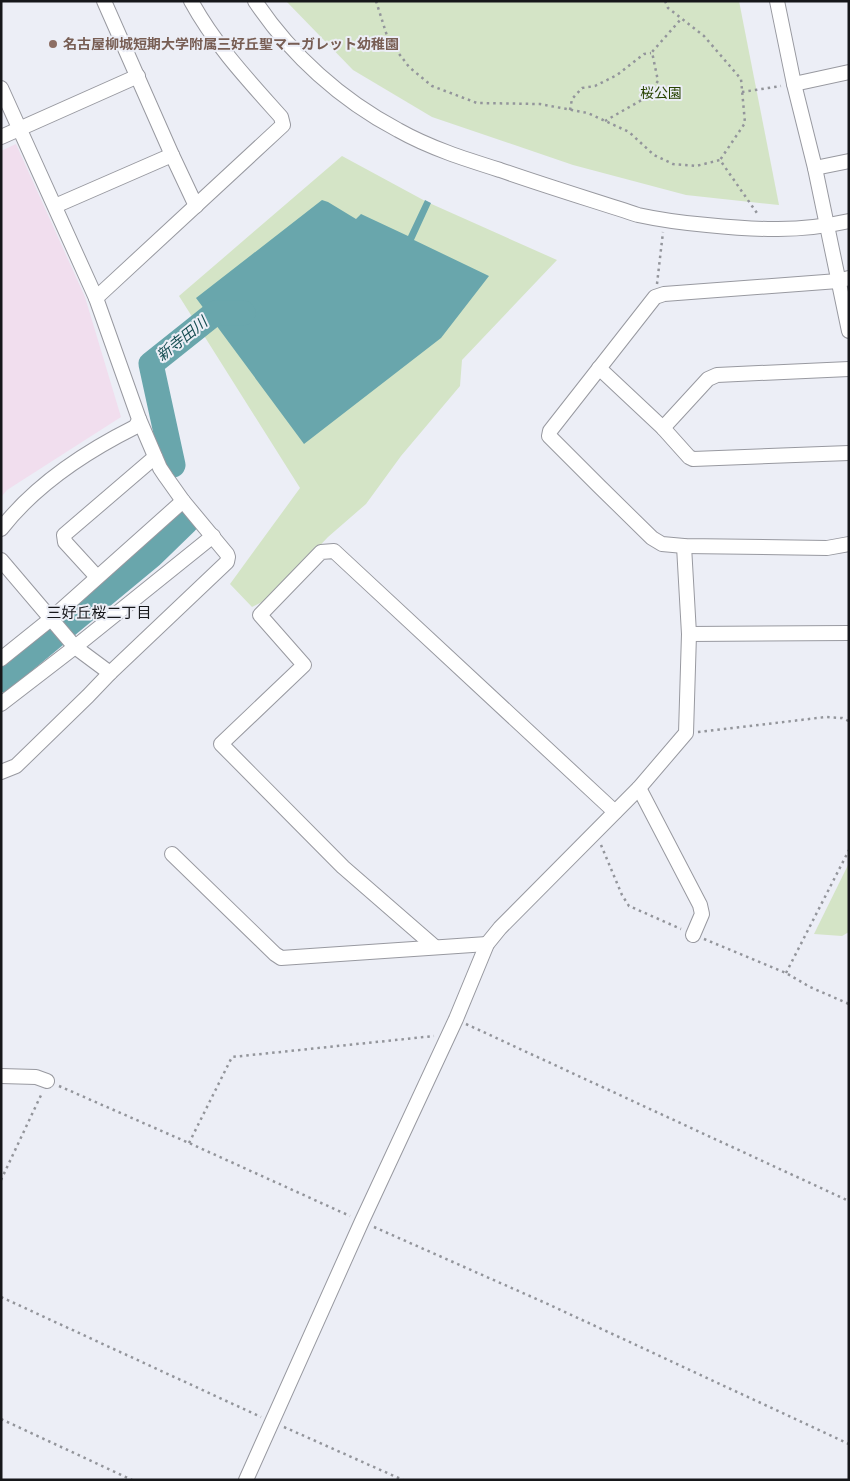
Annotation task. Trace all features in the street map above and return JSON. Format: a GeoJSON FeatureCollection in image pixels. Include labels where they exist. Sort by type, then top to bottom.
{"type":"FeatureCollection","features":[{"type":"Feature","properties":{"kind":"street"},"geometry":{"type":"LineString","coordinates":[[104,1],[196,206]]}},
{"type":"Feature","properties":{"kind":"street"},"geometry":{"type":"LineString","coordinates":[[96,298],[282,127],[281,117],[221,47],[191,1]]}},
{"type":"Feature","properties":{"kind":"street"},"geometry":{"type":"LineString","coordinates":[[255,1],[287,44],[314,70],[356,104],[397,130],[454,155],[638,215],[664,220],[768,230],[826,226],[849,221]]}},
{"type":"Feature","properties":{"kind":"street"},"geometry":{"type":"LineString","coordinates":[[777,1],[794,84],[815,168],[826,226],[844,280],[849,331]]}},
{"type":"Feature","properties":{"kind":"street"},"geometry":{"type":"LineString","coordinates":[[794,84],[849,72]]}},
{"type":"Feature","properties":{"kind":"street"},"geometry":{"type":"LineString","coordinates":[[1,137],[138,76]]}},
{"type":"Feature","properties":{"kind":"street"},"geometry":{"type":"LineString","coordinates":[[1,88],[96,298],[139,419],[155,457],[183,501],[228,557],[226,565],[110,673],[16,766],[1,772]]}},
{"type":"Feature","properties":{"kind":"street"},"geometry":{"type":"LineString","coordinates":[[55,206],[172,155]]}},
{"type":"Feature","properties":{"kind":"street"},"geometry":{"type":"LineString","coordinates":[[815,168],[849,161]]}},
{"type":"Feature","properties":{"kind":"street"},"geometry":{"type":"LineString","coordinates":[[844,280],[664,294],[655,297],[550,431],[550,436],[657,542],[662,544],[827,548],[849,544]]}},
{"type":"Feature","properties":{"kind":"street"},"geometry":{"type":"LineString","coordinates":[[599,368],[663,428],[689,457],[697,460],[849,453]]}},
{"type":"Feature","properties":{"kind":"street"},"geometry":{"type":"LineString","coordinates":[[663,428],[708,379],[717,375],[849,369]]}},
{"type":"Feature","properties":{"kind":"street"},"geometry":{"type":"LineString","coordinates":[[1,529],[45,484],[92,451],[135,427],[139,419]]}},
{"type":"Feature","properties":{"kind":"street"},"geometry":{"type":"LineString","coordinates":[[97,577],[65,542],[64,535],[155,457]]}},
{"type":"Feature","properties":{"kind":"street"},"geometry":{"type":"LineString","coordinates":[[1,660],[52,618],[183,501]]}},
{"type":"Feature","properties":{"kind":"street"},"geometry":{"type":"LineString","coordinates":[[1,704],[213,536]]}},
{"type":"Feature","properties":{"kind":"street"},"geometry":{"type":"LineString","coordinates":[[246,1480],[362,1221],[456,1019],[488,944],[500,928],[639,788],[686,733],[689,634],[684,546]]}},
{"type":"Feature","properties":{"kind":"street"},"geometry":{"type":"LineString","coordinates":[[436,947],[343,867],[221,744],[304,665],[260,614],[321,552],[334,551],[615,812]]}},
{"type":"Feature","properties":{"kind":"street"},"geometry":{"type":"LineString","coordinates":[[1,560],[75,647],[110,673]]}},
{"type":"Feature","properties":{"kind":"street"},"geometry":{"type":"LineString","coordinates":[[689,634],[849,633]]}},
{"type":"Feature","properties":{"kind":"street"},"geometry":{"type":"LineString","coordinates":[[639,788],[700,905],[702,914],[693,935]]}},
{"type":"Feature","properties":{"kind":"street"},"geometry":{"type":"LineString","coordinates":[[172,854],[281,958],[488,944]]}},
{"type":"Feature","properties":{"kind":"street"},"geometry":{"type":"LineString","coordinates":[[1,1076],[36,1077],[47,1081]]}},
{"type":"Feature","properties":{"kind":"path"},"geometry":{"type":"LineString","coordinates":[[376,1],[388,39],[409,67],[432,86],[477,103],[540,104],[588,113],[629,132],[654,155],[673,164],[696,166],[720,160],[745,123],[741,79],[704,36],[668,8],[665,1]]}},
{"type":"Feature","properties":{"kind":"path"},"geometry":{"type":"LineString","coordinates":[[570,110],[572,99],[582,88],[595,86],[617,75],[644,54],[652,52],[681,19]]}},
{"type":"Feature","properties":{"kind":"path"},"geometry":{"type":"LineString","coordinates":[[606,121],[645,98],[658,81],[652,52]]}},
{"type":"Feature","properties":{"kind":"path"},"geometry":{"type":"LineString","coordinates":[[742,92],[794,84]]}},
{"type":"Feature","properties":{"kind":"path"},"geometry":{"type":"LineString","coordinates":[[720,160],[768,230]]}},
{"type":"Feature","properties":{"kind":"path"},"geometry":{"type":"LineString","coordinates":[[655,297],[664,220]]}},
{"type":"Feature","properties":{"kind":"path"},"geometry":{"type":"LineString","coordinates":[[686,733],[826,717],[842,718],[849,721]]}},
{"type":"Feature","properties":{"kind":"path"},"geometry":{"type":"LineString","coordinates":[[596,832],[622,895],[629,906],[693,935],[786,973],[810,987],[849,1004]]}},
{"type":"Feature","properties":{"kind":"path"},"geometry":{"type":"LineString","coordinates":[[786,973],[849,850]]}},
{"type":"Feature","properties":{"kind":"path"},"geometry":{"type":"LineString","coordinates":[[456,1019],[849,1201]]}},
{"type":"Feature","properties":{"kind":"path"},"geometry":{"type":"LineString","coordinates":[[189,1143],[232,1057],[448,1034]]}},
{"type":"Feature","properties":{"kind":"path"},"geometry":{"type":"LineString","coordinates":[[1,1180],[47,1081],[550,1305],[849,1444]]}},
{"type":"Feature","properties":{"kind":"path"},"geometry":{"type":"LineString","coordinates":[[1,1297],[403,1480]]}},
{"type":"Feature","properties":{"kind":"path"},"geometry":{"type":"LineString","coordinates":[[1,1419],[132,1480]]}},
{"type":"Feature","properties":{"kind":"shaded area"},"geometry":{"type":"Polygon","coordinates":[[[16,144],[85,297],[121,417],[7,490],[1,497],[1,151],[16,144]]]}},
{"type":"Feature","properties":{"kind":"green space","name":"桜公園"},"geometry":{"type":"Polygon","coordinates":[[[286,1],[739,1],[779,205],[686,195],[573,165],[432,117],[353,70],[286,1]]]}},
{"type":"Feature","properties":{"kind":"green space"},"geometry":{"type":"Polygon","coordinates":[[[342,156],[427,202],[557,260],[462,360],[460,386],[401,456],[366,504],[328,537],[270,598],[252,607],[230,584],[300,488],[179,296],[342,156]]]}},
{"type":"Feature","properties":{"kind":"green space"},"geometry":{"type":"Polygon","coordinates":[[[849,863],[849,932],[842,936],[814,934],[849,863]]]}},
{"type":"Feature","properties":{"kind":"water"},"geometry":{"type":"Polygon","coordinates":[[[322,200],[356,219],[361,214],[408,236],[425,200],[431,203],[414,240],[489,276],[441,338],[304,444],[196,298],[322,200]]]}},
{"type":"Feature","properties":{"kind":"waterway","name":"新寺田川"},"geometry":{"type":"LineString","coordinates":[[173,465],[151,364],[215,313],[243,313]]}},
{"type":"Feature","properties":{"kind":"waterway","name":"新寺田川"},"geometry":{"type":"LineString","coordinates":[[1,680],[152,555],[186,522]]}},
{"type":"Feature","properties":{"kind":"place","name":"名古屋柳城短期大学附属三好丘聖マーガレット幼稚園"},"geometry":{"type":"Point","coordinates":[53,44]}},
{"type":"Feature","properties":{"kind":"district","name":"三好丘桜二丁目"},"geometry":{"type":"Point","coordinates":[99,613]}}]}
